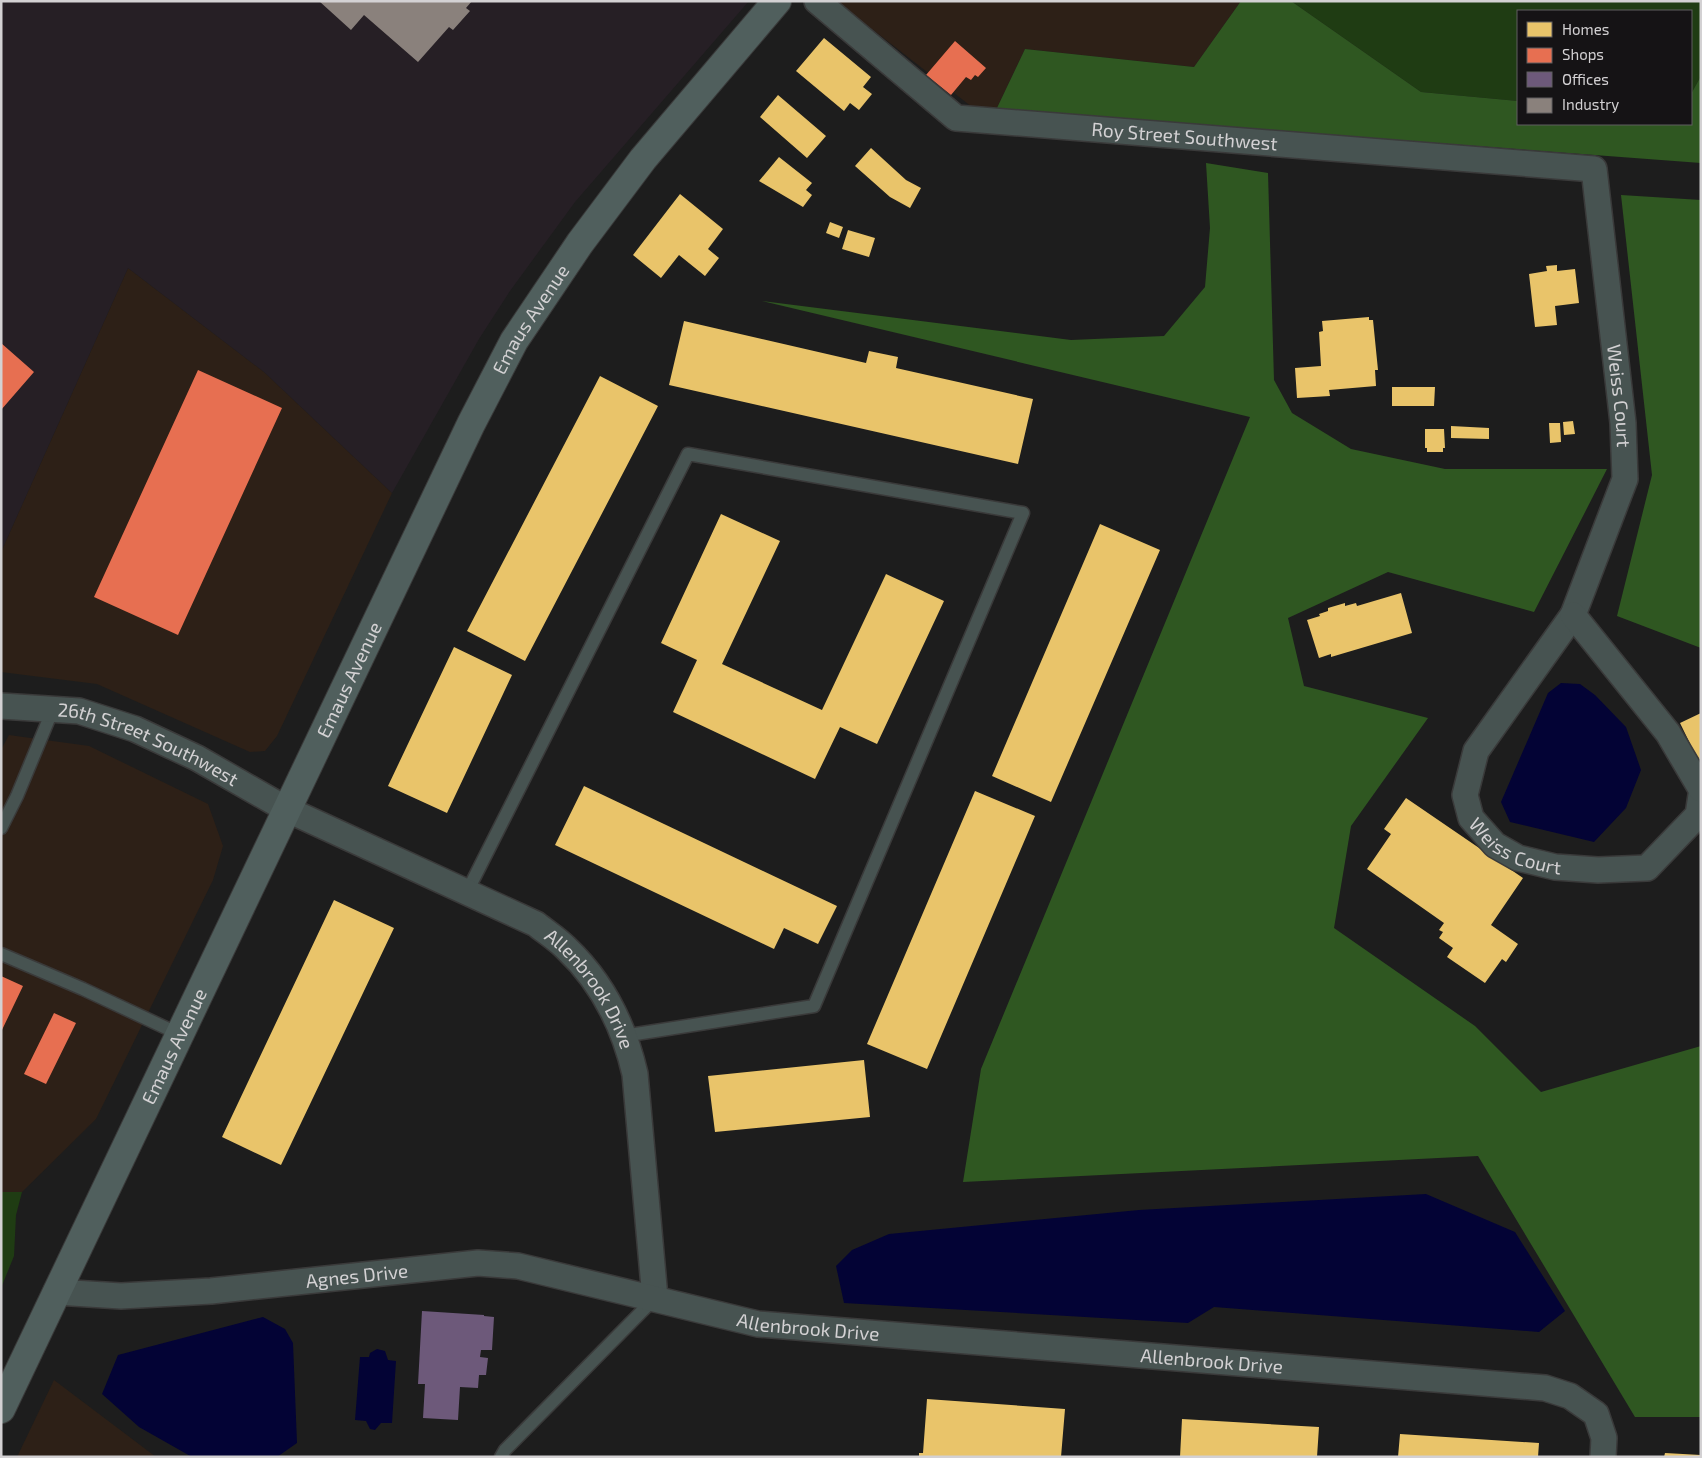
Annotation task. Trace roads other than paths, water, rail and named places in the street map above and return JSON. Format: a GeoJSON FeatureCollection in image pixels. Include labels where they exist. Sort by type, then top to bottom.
{"type":"FeatureCollection","features":[{"type":"Feature","properties":{"kind":"main road","name":"Emaus Avenue"},"geometry":{"type":"LineString","coordinates":[[1,1409],[286,809],[471,424],[514,341],[580,243],[642,159],[777,1]]}},
{"type":"Feature","properties":{"kind":"street","name":"Roy Street Southwest"},"geometry":{"type":"LineString","coordinates":[[817,1],[956,118],[1594,169]]}},
{"type":"Feature","properties":{"kind":"street","name":"Weiss Court"},"geometry":{"type":"LineString","coordinates":[[1594,169],[1623,423],[1625,479],[1573,615],[1476,751],[1465,795],[1471,818],[1495,845],[1518,858],[1555,867],[1598,870],[1647,868],[1698,815],[1701,795]]}},
{"type":"Feature","properties":{"kind":"street"},"geometry":{"type":"LineString","coordinates":[[1573,615],[1668,733],[1701,789]]}},
{"type":"Feature","properties":{"kind":"street","name":"26th Street Southwest"},"geometry":{"type":"LineString","coordinates":[[1,706],[79,711],[135,729],[197,758],[286,809]]}},
{"type":"Feature","properties":{"kind":"street","name":"Allenbrook Drive"},"geometry":{"type":"LineString","coordinates":[[286,809],[536,924],[566,948],[597,983],[616,1016],[630,1052],[635,1074],[655,1298],[758,1324],[1545,1388],[1570,1396],[1596,1414],[1604,1438],[1602,1457]]}},
{"type":"Feature","properties":{"kind":"street","name":"Agnes Drive"},"geometry":{"type":"LineString","coordinates":[[56,1292],[121,1296],[211,1291],[478,1263],[518,1266],[655,1298]]}},
{"type":"Feature","properties":{"kind":"lane"},"geometry":{"type":"LineString","coordinates":[[467,892],[688,454],[1023,513],[814,1006],[623,1036]]}},
{"type":"Feature","properties":{"kind":"lane"},"geometry":{"type":"LineString","coordinates":[[1,828],[53,709]]}},
{"type":"Feature","properties":{"kind":"lane"},"geometry":{"type":"LineString","coordinates":[[1,954],[83,989],[179,1034]]}},
{"type":"Feature","properties":{"kind":"lane"},"geometry":{"type":"LineString","coordinates":[[501,1457],[655,1298]]}}]}
